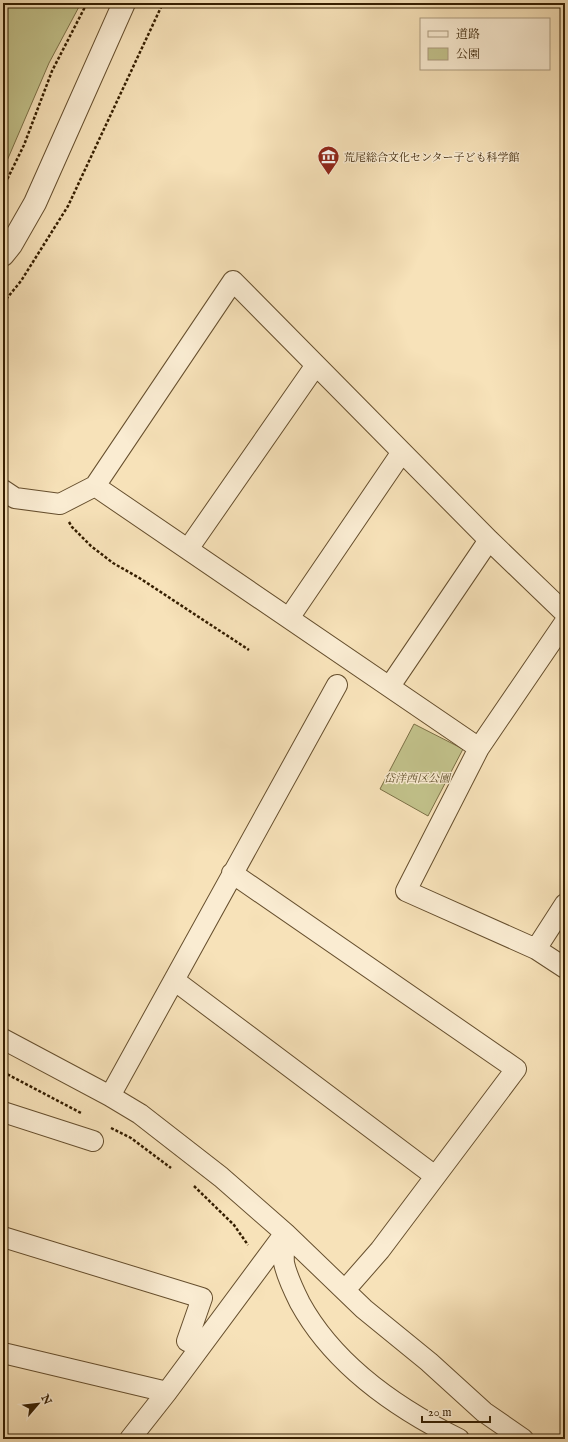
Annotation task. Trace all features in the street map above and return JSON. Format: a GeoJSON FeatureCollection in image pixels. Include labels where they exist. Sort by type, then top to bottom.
{"type":"FeatureCollection","features":[{"type":"Feature","properties":{"kind":"street"},"geometry":{"type":"LineString","coordinates":[[3,255],[11,245],[35,203],[124,3]]}},
{"type":"Feature","properties":{"kind":"street"},"geometry":{"type":"LineString","coordinates":[[3,490],[15,498],[60,504],[95,486],[234,281],[489,540],[565,613]]}},
{"type":"Feature","properties":{"kind":"street"},"geometry":{"type":"LineString","coordinates":[[188,549],[316,365]]}},
{"type":"Feature","properties":{"kind":"street"},"geometry":{"type":"LineString","coordinates":[[289,618],[402,452]]}},
{"type":"Feature","properties":{"kind":"street"},"geometry":{"type":"LineString","coordinates":[[95,486],[479,748]]}},
{"type":"Feature","properties":{"kind":"street"},"geometry":{"type":"LineString","coordinates":[[390,686],[489,540]]}},
{"type":"Feature","properties":{"kind":"street"},"geometry":{"type":"LineString","coordinates":[[565,622],[479,748],[406,891],[536,949],[565,968]]}},
{"type":"Feature","properties":{"kind":"street"},"geometry":{"type":"LineString","coordinates":[[110,1096],[337,685]]}},
{"type":"Feature","properties":{"kind":"street"},"geometry":{"type":"LineString","coordinates":[[232,873],[516,1069],[380,1250],[345,1290]]}},
{"type":"Feature","properties":{"kind":"street"},"geometry":{"type":"LineString","coordinates":[[536,949],[565,904]]}},
{"type":"Feature","properties":{"kind":"street"},"geometry":{"type":"LineString","coordinates":[[174,980],[435,1176]]}},
{"type":"Feature","properties":{"kind":"street"},"geometry":{"type":"LineString","coordinates":[[3,1039],[110,1096],[140,1114],[221,1177],[286,1233],[364,1309],[429,1362],[484,1412],[523,1439]]}},
{"type":"Feature","properties":{"kind":"street"},"geometry":{"type":"LineString","coordinates":[[3,1112],[93,1142]]}},
{"type":"Feature","properties":{"kind":"street"},"geometry":{"type":"LineString","coordinates":[[130,1439],[168,1392],[286,1233]]}},
{"type":"Feature","properties":{"kind":"street"},"geometry":{"type":"LineString","coordinates":[[286,1233],[284,1263],[293,1290],[311,1322],[338,1354],[372,1386],[438,1429],[459,1439]]}},
{"type":"Feature","properties":{"kind":"street"},"geometry":{"type":"LineString","coordinates":[[3,1236],[202,1298],[187,1341],[200,1347]]}},
{"type":"Feature","properties":{"kind":"street"},"geometry":{"type":"LineString","coordinates":[[3,1353],[168,1392]]}},
{"type":"Feature","properties":{"kind":"path"},"geometry":{"type":"LineString","coordinates":[[3,188],[24,145],[52,71],[87,3]]}},
{"type":"Feature","properties":{"kind":"path"},"geometry":{"type":"LineString","coordinates":[[3,303],[21,281],[68,206],[163,3]]}},
{"type":"Feature","properties":{"kind":"path"},"geometry":{"type":"LineString","coordinates":[[559,3],[565,17]]}},
{"type":"Feature","properties":{"kind":"path"},"geometry":{"type":"LineString","coordinates":[[60,504],[72,527],[91,546],[113,563],[141,579],[249,650]]}},
{"type":"Feature","properties":{"kind":"path"},"geometry":{"type":"LineString","coordinates":[[3,1072],[82,1113]]}},
{"type":"Feature","properties":{"kind":"path"},"geometry":{"type":"LineString","coordinates":[[110,1127],[131,1138],[174,1171]]}},
{"type":"Feature","properties":{"kind":"path"},"geometry":{"type":"LineString","coordinates":[[193,1185],[234,1225],[252,1251]]}},
{"type":"Feature","properties":{"kind":"green space"},"geometry":{"type":"Polygon","coordinates":[[[3,3],[81,3],[49,63],[3,170],[3,3]]]}},
{"type":"Feature","properties":{"kind":"green space","name":"岱洋西区公園"},"geometry":{"type":"Polygon","coordinates":[[[414,724],[463,749],[428,816],[380,789],[414,724]]]}},
{"type":"Feature","properties":{"kind":"place","name":"荒尾総合文化センター子ども科学館"},"geometry":{"type":"Point","coordinates":[329,176]}}]}
